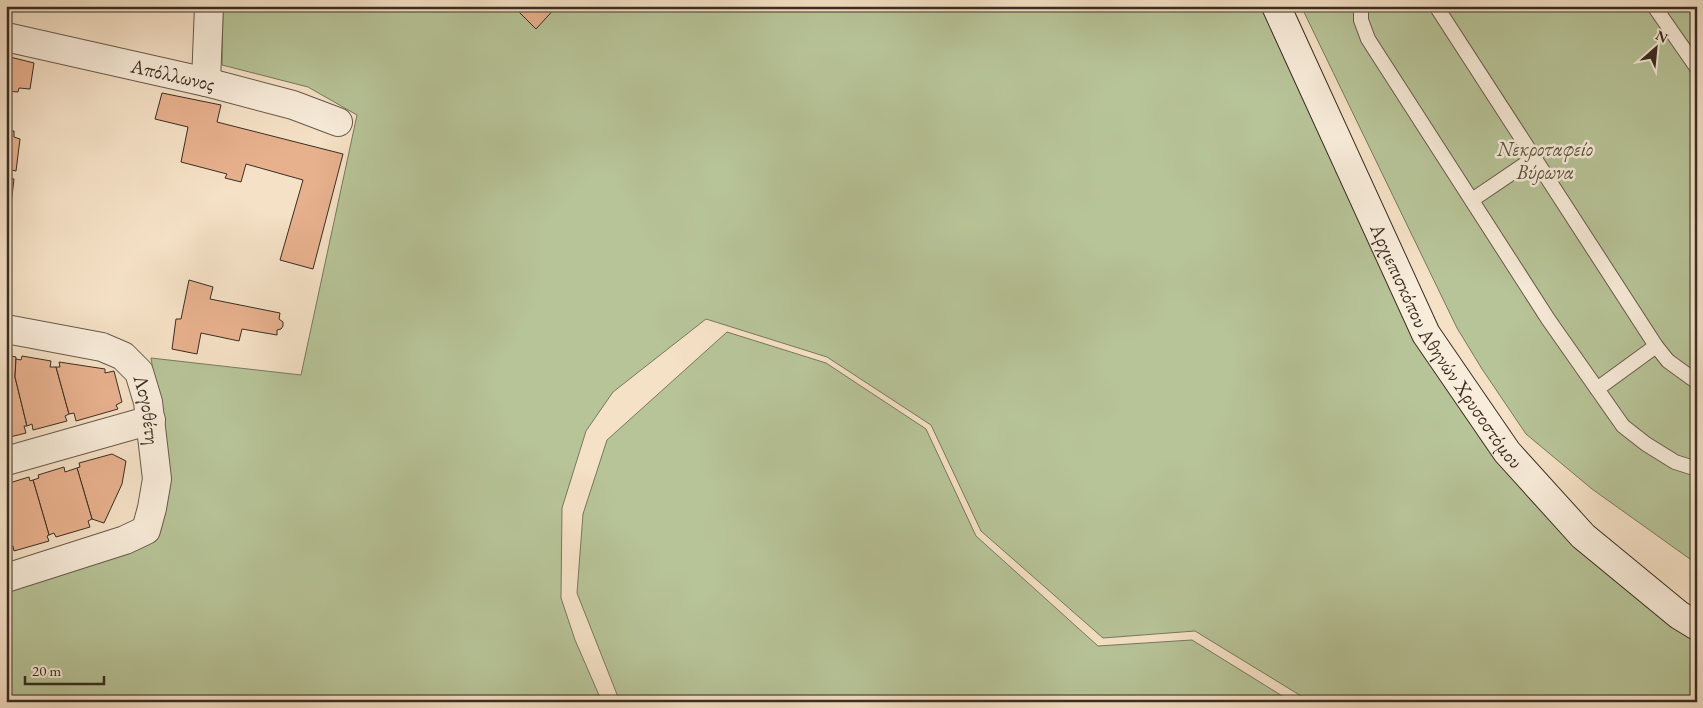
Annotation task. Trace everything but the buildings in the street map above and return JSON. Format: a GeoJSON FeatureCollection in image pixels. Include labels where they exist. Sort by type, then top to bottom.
{"type":"FeatureCollection","features":[{"type":"Feature","properties":{"kind":"street"},"geometry":{"type":"LineString","coordinates":[[206,82],[209,6]]}},
{"type":"Feature","properties":{"kind":"street","name":"Αρχιεπισκόπου Αθηνών Χρυσοστόμου"},"geometry":{"type":"LineString","coordinates":[[1276,6],[1426,334],[1506,452],[1583,536],[1679,615],[1697,626]]}},
{"type":"Feature","properties":{"kind":"street","name":"Απόλλωνος"},"geometry":{"type":"LineString","coordinates":[[6,37],[206,82],[293,105],[338,122]]}},
{"type":"Feature","properties":{"kind":"street","name":"Λογοθέτη"},"geometry":{"type":"LineString","coordinates":[[6,329],[102,346],[123,356],[139,372],[148,402],[157,479],[146,530],[125,540],[6,578]]}},
{"type":"Feature","properties":{"kind":"street"},"geometry":{"type":"LineString","coordinates":[[6,461],[151,420]]}},
{"type":"Feature","properties":{"kind":"lane"},"geometry":{"type":"LineString","coordinates":[[1362,6],[1361,20],[1368,39],[1548,319],[1596,389],[1623,426],[1646,444],[1675,462],[1697,469]]}},
{"type":"Feature","properties":{"kind":"lane"},"geometry":{"type":"LineString","coordinates":[[1436,6],[1656,346],[1668,361],[1697,382]]}},
{"type":"Feature","properties":{"kind":"lane"},"geometry":{"type":"LineString","coordinates":[[1654,6],[1697,68]]}},
{"type":"Feature","properties":{"kind":"lane"},"geometry":{"type":"LineString","coordinates":[[1472,200],[1534,158]]}},
{"type":"Feature","properties":{"kind":"lane"},"geometry":{"type":"LineString","coordinates":[[1596,389],[1656,346]]}},
{"type":"Feature","properties":{"kind":"green space"},"geometry":{"type":"Polygon","coordinates":[[[223,6],[1264,6],[1421,350],[1469,422],[1519,485],[1697,636],[1697,702],[1311,702],[1195,631],[1103,638],[981,531],[931,425],[827,357],[706,319],[613,392],[586,431],[562,508],[561,598],[575,640],[602,702],[6,702],[6,591],[137,544],[161,418],[151,358],[301,375],[357,115],[308,87],[222,65],[223,6]]]}},
{"type":"Feature","properties":{"kind":"green space","name":"Νεκροταφείο Βύρωνα"},"geometry":{"type":"Polygon","coordinates":[[[1301,6],[1697,6],[1697,564],[1592,489],[1526,434],[1457,328],[1301,6]]]}},
{"type":"Feature","properties":{"kind":"green space"},"geometry":{"type":"Polygon","coordinates":[[[727,332],[826,363],[926,429],[976,536],[1098,646],[1192,640],[1292,702],[620,702],[577,593],[583,514],[607,440],[727,332]]]}}]}
